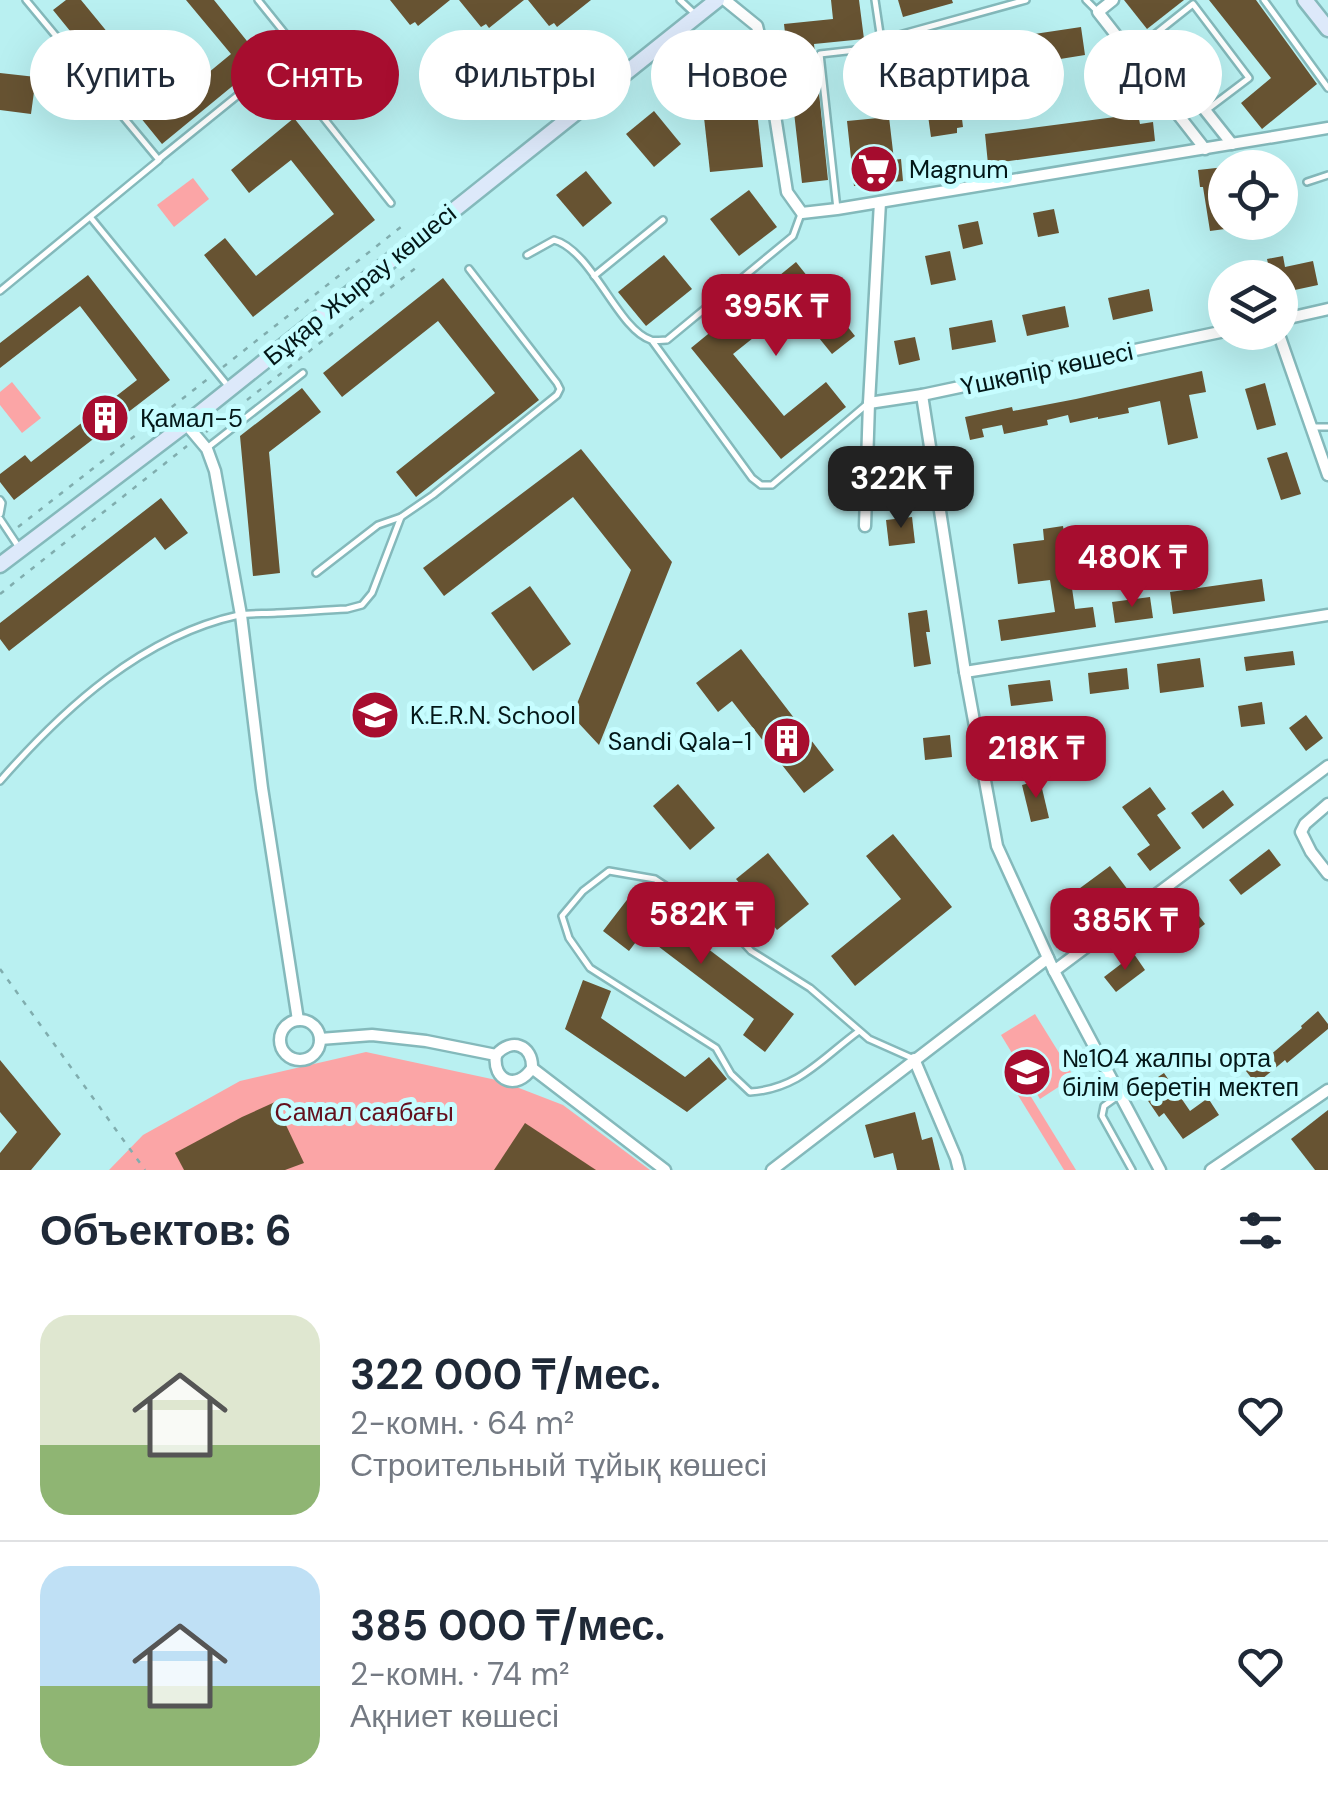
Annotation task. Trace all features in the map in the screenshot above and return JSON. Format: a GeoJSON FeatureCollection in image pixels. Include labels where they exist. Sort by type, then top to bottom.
{"type":"FeatureCollection","features":[{"type":"Feature","properties":{"kind":"street","name":"Бұқар Жырау көшесі"},"geometry":{"type":"LineString","coordinates":[[0,566],[186,424],[721,0]]}},
{"type":"Feature","properties":{"kind":"street"},"geometry":{"type":"LineString","coordinates":[[721,0],[757,26],[788,192],[802,213],[1328,128]]}},
{"type":"Feature","properties":{"kind":"street"},"geometry":{"type":"LineString","coordinates":[[1112,0],[1098,12],[1205,148]]}},
{"type":"Feature","properties":{"kind":"street"},"geometry":{"type":"LineString","coordinates":[[1305,0],[1328,28]]}},
{"type":"Feature","properties":{"kind":"street"},"geometry":{"type":"LineString","coordinates":[[1213,120],[1232,144]]}},
{"type":"Feature","properties":{"kind":"street"},"geometry":{"type":"LineString","coordinates":[[865,526],[880,202]]}},
{"type":"Feature","properties":{"kind":"street"},"geometry":{"type":"LineString","coordinates":[[1298,316],[1328,310]]}},
{"type":"Feature","properties":{"kind":"street","name":"Үшкөпір көшесі"},"geometry":{"type":"LineString","coordinates":[[868,403],[1208,335]]}},
{"type":"Feature","properties":{"kind":"street"},"geometry":{"type":"LineString","coordinates":[[1284,350],[1328,476]]}},
{"type":"Feature","properties":{"kind":"street"},"geometry":{"type":"LineString","coordinates":[[922,395],[964,672],[997,846],[1054,971],[1160,1170]]}},
{"type":"Feature","properties":{"kind":"street"},"geometry":{"type":"LineString","coordinates":[[186,424],[207,449],[216,472],[241,615],[262,788],[298,1020]]}},
{"type":"Feature","properties":{"kind":"street"},"geometry":{"type":"LineString","coordinates":[[964,672],[1328,615]]}},
{"type":"Feature","properties":{"kind":"street"},"geometry":{"type":"LineString","coordinates":[[1054,971],[1328,766]]}},
{"type":"Feature","properties":{"kind":"street"},"geometry":{"type":"LineString","coordinates":[[1328,804],[1301,832],[1328,874]]}},
{"type":"Feature","properties":{"kind":"street"},"geometry":{"type":"LineString","coordinates":[[772,1170],[1048,958]]}},
{"type":"Feature","properties":{"kind":"street"},"geometry":{"type":"LineString","coordinates":[[298,1020],[312,1023],[320,1039],[318,1049],[302,1061],[288,1057],[280,1046],[281,1032],[298,1020]]}},
{"type":"Feature","properties":{"kind":"street"},"geometry":{"type":"LineString","coordinates":[[320,1039],[372,1035],[496,1055]]}},
{"type":"Feature","properties":{"kind":"street"},"geometry":{"type":"LineString","coordinates":[[520,1045],[528,1050],[532,1068],[526,1077],[507,1080],[494,1065],[496,1055],[502,1047],[520,1045]]}},
{"type":"Feature","properties":{"kind":"street"},"geometry":{"type":"LineString","coordinates":[[914,1059],[959,1170]]}},
{"type":"Feature","properties":{"kind":"street"},"geometry":{"type":"LineString","coordinates":[[532,1068],[665,1170]]}},
{"type":"Feature","properties":{"kind":"street"},"geometry":{"type":"LineString","coordinates":[[1211,1170],[1328,1090]]}},
{"type":"Feature","properties":{"kind":"lane"},"geometry":{"type":"LineString","coordinates":[[26,0],[159,160]]}},
{"type":"Feature","properties":{"kind":"lane"},"geometry":{"type":"LineString","coordinates":[[258,0],[282,30]]}},
{"type":"Feature","properties":{"kind":"lane"},"geometry":{"type":"LineString","coordinates":[[680,0],[697,16]]}},
{"type":"Feature","properties":{"kind":"lane"},"geometry":{"type":"LineString","coordinates":[[875,0],[880,30]]}},
{"type":"Feature","properties":{"kind":"lane"},"geometry":{"type":"LineString","coordinates":[[917,30],[1026,0]]}},
{"type":"Feature","properties":{"kind":"lane"},"geometry":{"type":"LineString","coordinates":[[1086,0],[1098,12]]}},
{"type":"Feature","properties":{"kind":"lane"},"geometry":{"type":"LineString","coordinates":[[1264,0],[1328,88]]}},
{"type":"Feature","properties":{"kind":"lane"},"geometry":{"type":"LineString","coordinates":[[1160,30],[1193,4],[1213,30]]}},
{"type":"Feature","properties":{"kind":"lane"},"geometry":{"type":"LineString","coordinates":[[1222,42],[1249,78],[1222,98]]}},
{"type":"Feature","properties":{"kind":"lane"},"geometry":{"type":"LineString","coordinates":[[837,209],[820,54],[843,51]]}},
{"type":"Feature","properties":{"kind":"lane"},"geometry":{"type":"LineString","coordinates":[[0,291],[231,102]]}},
{"type":"Feature","properties":{"kind":"lane"},"geometry":{"type":"LineString","coordinates":[[325,120],[391,203]]}},
{"type":"Feature","properties":{"kind":"lane"},"geometry":{"type":"LineString","coordinates":[[1308,182],[1328,175]]}},
{"type":"Feature","properties":{"kind":"lane"},"geometry":{"type":"LineString","coordinates":[[652,341],[667,340],[757,268],[793,236],[802,213]]}},
{"type":"Feature","properties":{"kind":"lane"},"geometry":{"type":"LineString","coordinates":[[91,218],[230,388]]}},
{"type":"Feature","properties":{"kind":"lane"},"geometry":{"type":"LineString","coordinates":[[594,276],[663,220]]}},
{"type":"Feature","properties":{"kind":"lane"},"geometry":{"type":"LineString","coordinates":[[528,255],[554,240],[566,244],[634,329],[652,341],[752,478],[761,484],[772,485],[868,403]]}},
{"type":"Feature","properties":{"kind":"lane"},"geometry":{"type":"LineString","coordinates":[[316,573],[378,525],[401,517],[432,494],[559,392],[557,383],[469,269]]}},
{"type":"Feature","properties":{"kind":"lane"},"geometry":{"type":"LineString","coordinates":[[207,449],[303,373]]}},
{"type":"Feature","properties":{"kind":"lane"},"geometry":{"type":"LineString","coordinates":[[1311,428],[1328,427]]}},
{"type":"Feature","properties":{"kind":"lane"},"geometry":{"type":"LineString","coordinates":[[0,500],[0,516],[20,550]]}},
{"type":"Feature","properties":{"kind":"lane"},"geometry":{"type":"LineString","coordinates":[[0,781],[37,738],[80,700],[162,644],[202,626],[241,615],[362,605],[372,594],[401,517]]}},
{"type":"Feature","properties":{"kind":"lane"},"geometry":{"type":"LineString","coordinates":[[859,1031],[802,1077],[772,1090],[750,1092],[731,1074],[716,1048],[590,968],[569,938],[562,916],[583,891],[609,871],[655,879],[730,928],[750,951],[810,988],[869,1039],[914,1059]]}},
{"type":"Feature","properties":{"kind":"lane"},"geometry":{"type":"LineString","coordinates":[[1120,1094],[1104,1106],[1102,1116],[1132,1170]]}},
{"type":"Feature","properties":{"kind":"path"},"geometry":{"type":"LineString","coordinates":[[10,534],[406,222]]}},
{"type":"Feature","properties":{"kind":"path"},"geometry":{"type":"LineString","coordinates":[[0,594],[417,267]]}},
{"type":"Feature","properties":{"kind":"path"},"geometry":{"type":"LineString","coordinates":[[0,969],[145,1170]]}},
{"type":"Feature","properties":{"kind":"green space"},"geometry":{"type":"Polygon","coordinates":[[[193,178],[209,199],[174,227],[157,205],[193,178]]]}},
{"type":"Feature","properties":{"kind":"green space"},"geometry":{"type":"Polygon","coordinates":[[[12,382],[41,418],[22,433],[0,405],[0,392],[12,382]]]}},
{"type":"Feature","properties":{"kind":"green space"},"geometry":{"type":"Polygon","coordinates":[[[1035,1014],[1074,1077],[1040,1099],[1001,1035],[1035,1014]]]}},
{"type":"Feature","properties":{"kind":"green space","name":"Самал саябағы"},"geometry":{"type":"Polygon","coordinates":[[[366,1052],[501,1081],[563,1105],[650,1170],[109,1170],[143,1135],[240,1081],[366,1052]]]}},
{"type":"Feature","properties":{"kind":"green space"},"geometry":{"type":"Polygon","coordinates":[[[1017,1074],[1076,1170],[1064,1170],[1008,1079],[1017,1074]]]}},
{"type":"Feature","properties":{"kind":"building"},"geometry":{"type":"Polygon","coordinates":[[[66,0],[81,0],[106,30],[69,30],[53,10],[66,0]]]}},
{"type":"Feature","properties":{"kind":"building"},"geometry":{"type":"Polygon","coordinates":[[[186,0],[214,0],[238,30],[231,30],[231,54],[186,0]]]}},
{"type":"Feature","properties":{"kind":"building"},"geometry":{"type":"Polygon","coordinates":[[[390,0],[450,0],[418,26],[415,22],[410,25],[390,0]]]}},
{"type":"Feature","properties":{"kind":"building"},"geometry":{"type":"Polygon","coordinates":[[[459,0],[524,0],[489,28],[486,24],[481,27],[459,0]]]}},
{"type":"Feature","properties":{"kind":"building"},"geometry":{"type":"Polygon","coordinates":[[[528,0],[591,0],[557,27],[554,23],[549,26],[528,0]]]}},
{"type":"Feature","properties":{"kind":"building"},"geometry":{"type":"Polygon","coordinates":[[[831,0],[859,0],[863,30],[843,30],[843,41],[823,43],[823,30],[785,30],[784,24],[833,19],[831,0]]]}},
{"type":"Feature","properties":{"kind":"building"},"geometry":{"type":"Polygon","coordinates":[[[898,0],[952,0],[953,3],[903,17],[898,0]]]}},
{"type":"Feature","properties":{"kind":"building"},"geometry":{"type":"Polygon","coordinates":[[[1124,0],[1184,0],[1147,29],[1124,0]]]}},
{"type":"Feature","properties":{"kind":"building"},"geometry":{"type":"Polygon","coordinates":[[[1209,0],[1256,0],[1317,84],[1262,129],[1241,103],[1271,78],[1209,0]]]}},
{"type":"Feature","properties":{"kind":"building"},"geometry":{"type":"Polygon","coordinates":[[[1081,27],[1084,55],[1064,58],[1064,30],[1061,30],[1081,27]]]}},
{"type":"Feature","properties":{"kind":"building"},"geometry":{"type":"Polygon","coordinates":[[[231,54],[231,87],[211,104],[211,71],[231,54]]]}},
{"type":"Feature","properties":{"kind":"building"},"geometry":{"type":"Polygon","coordinates":[[[0,73],[30,76],[30,114],[0,110],[0,73]]]}},
{"type":"Feature","properties":{"kind":"building"},"geometry":{"type":"Polygon","coordinates":[[[651,113],[651,120],[661,120],[681,144],[654,167],[626,134],[651,113]]]}},
{"type":"Feature","properties":{"kind":"building"},"geometry":{"type":"Polygon","coordinates":[[[142,120],[191,120],[162,144],[142,120]]]}},
{"type":"Feature","properties":{"kind":"building"},"geometry":{"type":"Polygon","coordinates":[[[296,120],[375,220],[253,317],[204,255],[225,238],[256,276],[334,214],[291,160],[249,193],[231,170],[296,120]]]}},
{"type":"Feature","properties":{"kind":"building"},"geometry":{"type":"Polygon","coordinates":[[[704,120],[758,120],[763,167],[710,172],[704,120]]]}},
{"type":"Feature","properties":{"kind":"building"},"geometry":{"type":"Polygon","coordinates":[[[795,120],[822,120],[828,180],[802,183],[795,120]]]}},
{"type":"Feature","properties":{"kind":"building"},"geometry":{"type":"Polygon","coordinates":[[[889,120],[894,160],[901,159],[903,181],[854,186],[847,121],[889,120]]]}},
{"type":"Feature","properties":{"kind":"building"},"geometry":{"type":"Polygon","coordinates":[[[929,120],[962,120],[963,127],[957,128],[957,133],[931,137],[929,120]]]}},
{"type":"Feature","properties":{"kind":"building"},"geometry":{"type":"Polygon","coordinates":[[[1092,120],[1139,120],[1140,124],[1153,122],[1155,141],[988,164],[985,134],[1092,120]]]}},
{"type":"Feature","properties":{"kind":"building"},"geometry":{"type":"Polygon","coordinates":[[[1208,169],[1208,218],[1200,187],[1198,170],[1208,169]]]}},
{"type":"Feature","properties":{"kind":"building"},"geometry":{"type":"Polygon","coordinates":[[[586,171],[612,203],[583,227],[556,195],[586,171]]]}},
{"type":"Feature","properties":{"kind":"building"},"geometry":{"type":"Polygon","coordinates":[[[749,190],[777,227],[739,256],[710,219],[749,190]]]}},
{"type":"Feature","properties":{"kind":"building"},"geometry":{"type":"Polygon","coordinates":[[[1054,209],[1059,233],[1038,237],[1033,213],[1054,209]]]}},
{"type":"Feature","properties":{"kind":"building"},"geometry":{"type":"Polygon","coordinates":[[[978,221],[983,244],[963,249],[958,225],[978,221]]]}},
{"type":"Feature","properties":{"kind":"building"},"geometry":{"type":"Polygon","coordinates":[[[950,251],[956,280],[931,285],[925,256],[950,251]]]}},
{"type":"Feature","properties":{"kind":"building"},"geometry":{"type":"Polygon","coordinates":[[[664,255],[692,289],[646,326],[618,292],[664,255]]]}},
{"type":"Feature","properties":{"kind":"building"},"geometry":{"type":"Polygon","coordinates":[[[1313,261],[1318,285],[1298,289],[1298,264],[1313,261]]]}},
{"type":"Feature","properties":{"kind":"building"},"geometry":{"type":"Polygon","coordinates":[[[796,262],[855,336],[832,354],[793,306],[733,354],[784,416],[826,382],[846,407],[781,459],[691,348],[796,262]]]}},
{"type":"Feature","properties":{"kind":"building","name":"Қамал-5"},"geometry":{"type":"Polygon","coordinates":[[[88,275],[170,380],[14,500],[0,482],[0,474],[25,455],[31,462],[137,380],[80,306],[0,368],[0,343],[88,275]]]}},
{"type":"Feature","properties":{"kind":"building"},"geometry":{"type":"Polygon","coordinates":[[[443,278],[539,400],[416,497],[396,472],[495,393],[438,321],[342,397],[323,373],[443,278]]]}},
{"type":"Feature","properties":{"kind":"building"},"geometry":{"type":"Polygon","coordinates":[[[1149,289],[1153,311],[1113,320],[1108,298],[1149,289]]]}},
{"type":"Feature","properties":{"kind":"building"},"geometry":{"type":"Polygon","coordinates":[[[1065,306],[1069,327],[1027,336],[1022,315],[1065,306]]]}},
{"type":"Feature","properties":{"kind":"building"},"geometry":{"type":"Polygon","coordinates":[[[992,320],[996,342],[952,350],[949,328],[992,320]]]}},
{"type":"Feature","properties":{"kind":"building"},"geometry":{"type":"Polygon","coordinates":[[[915,337],[920,360],[899,365],[894,341],[915,337]]]}},
{"type":"Feature","properties":{"kind":"building"},"geometry":{"type":"Polygon","coordinates":[[[1202,371],[1206,392],[1189,395],[1198,438],[1168,445],[1160,401],[1098,419],[1070,423],[1068,415],[1047,420],[1048,425],[1004,434],[1002,425],[982,429],[984,437],[970,440],[965,417],[1076,399],[1202,371]]]}},
{"type":"Feature","properties":{"kind":"building"},"geometry":{"type":"Polygon","coordinates":[[[1265,383],[1276,425],[1257,430],[1245,389],[1265,383]]]}},
{"type":"Feature","properties":{"kind":"building"},"geometry":{"type":"Polygon","coordinates":[[[302,388],[321,412],[269,452],[280,573],[253,576],[240,436],[302,388]]]}},
{"type":"Feature","properties":{"kind":"building"},"geometry":{"type":"Polygon","coordinates":[[[581,449],[672,562],[599,745],[572,716],[631,570],[573,497],[444,596],[423,568],[581,449]]]}},
{"type":"Feature","properties":{"kind":"building"},"geometry":{"type":"Polygon","coordinates":[[[1287,452],[1301,494],[1281,500],[1267,458],[1287,452]]]}},
{"type":"Feature","properties":{"kind":"building"},"geometry":{"type":"Polygon","coordinates":[[[161,498],[188,533],[165,550],[155,537],[9,651],[0,639],[0,623],[161,498]]]}},
{"type":"Feature","properties":{"kind":"building"},"geometry":{"type":"Polygon","coordinates":[[[912,517],[915,543],[889,546],[886,520],[912,517]]]}},
{"type":"Feature","properties":{"kind":"building"},"geometry":{"type":"Polygon","coordinates":[[[1063,526],[1075,609],[1093,607],[1096,627],[1001,641],[998,620],[1055,612],[1050,580],[1018,584],[1013,544],[1044,540],[1043,529],[1063,526]]]}},
{"type":"Feature","properties":{"kind":"building"},"geometry":{"type":"Polygon","coordinates":[[[1262,579],[1265,601],[1173,614],[1170,592],[1262,579]]]}},
{"type":"Feature","properties":{"kind":"building"},"geometry":{"type":"Polygon","coordinates":[[[530,586],[571,644],[533,671],[491,613],[530,586]]]}},
{"type":"Feature","properties":{"kind":"building"},"geometry":{"type":"Polygon","coordinates":[[[1150,597],[1153,618],[1115,623],[1112,602],[1150,597]]]}},
{"type":"Feature","properties":{"kind":"building"},"geometry":{"type":"Polygon","coordinates":[[[927,610],[931,664],[914,667],[908,613],[927,610]]]}},
{"type":"Feature","properties":{"kind":"building","name":"Sandi Qala-1"},"geometry":{"type":"Polygon","coordinates":[[[741,649],[834,770],[804,793],[732,701],[718,712],[696,683],[741,649]]]}},
{"type":"Feature","properties":{"kind":"building"},"geometry":{"type":"Polygon","coordinates":[[[1293,651],[1295,665],[1246,671],[1244,657],[1293,651]]]}},
{"type":"Feature","properties":{"kind":"building"},"geometry":{"type":"Polygon","coordinates":[[[1200,658],[1204,687],[1160,693],[1157,664],[1200,658]]]}},
{"type":"Feature","properties":{"kind":"building"},"geometry":{"type":"Polygon","coordinates":[[[1127,668],[1129,689],[1090,694],[1088,673],[1127,668]]]}},
{"type":"Feature","properties":{"kind":"building"},"geometry":{"type":"Polygon","coordinates":[[[1050,680],[1053,701],[1011,706],[1008,685],[1050,680]]]}},
{"type":"Feature","properties":{"kind":"building"},"geometry":{"type":"Polygon","coordinates":[[[1262,702],[1265,724],[1241,727],[1238,706],[1262,702]]]}},
{"type":"Feature","properties":{"kind":"building"},"geometry":{"type":"Polygon","coordinates":[[[1306,715],[1323,738],[1306,751],[1289,728],[1306,715]]]}},
{"type":"Feature","properties":{"kind":"building"},"geometry":{"type":"Polygon","coordinates":[[[950,735],[952,757],[925,760],[923,738],[950,735]]]}},
{"type":"Feature","properties":{"kind":"building"},"geometry":{"type":"Polygon","coordinates":[[[1040,780],[1049,818],[1031,822],[1022,785],[1040,780]]]}},
{"type":"Feature","properties":{"kind":"building"},"geometry":{"type":"Polygon","coordinates":[[[678,784],[715,828],[690,850],[653,806],[678,784]]]}},
{"type":"Feature","properties":{"kind":"building"},"geometry":{"type":"Polygon","coordinates":[[[1150,787],[1166,809],[1157,815],[1181,848],[1150,871],[1137,854],[1150,845],[1122,807],[1150,787]]]}},
{"type":"Feature","properties":{"kind":"building"},"geometry":{"type":"Polygon","coordinates":[[[1223,790],[1234,805],[1203,829],[1191,813],[1223,790]]]}},
{"type":"Feature","properties":{"kind":"building"},"geometry":{"type":"Polygon","coordinates":[[[893,834],[952,907],[855,986],[831,956],[901,899],[866,856],[893,834]]]}},
{"type":"Feature","properties":{"kind":"building"},"geometry":{"type":"Polygon","coordinates":[[[1269,849],[1281,865],[1241,895],[1229,880],[1269,849]]]}},
{"type":"Feature","properties":{"kind":"building"},"geometry":{"type":"Polygon","coordinates":[[[768,853],[809,904],[777,930],[736,879],[768,853]]]}},
{"type":"Feature","properties":{"kind":"building"},"geometry":{"type":"Polygon","coordinates":[[[1110,866],[1128,890],[1090,918],[1072,894],[1110,866]]]}},
{"type":"Feature","properties":{"kind":"building"},"geometry":{"type":"Polygon","coordinates":[[[633,892],[794,1014],[765,1052],[743,1035],[754,1019],[642,934],[629,951],[603,931],[633,892]]]}},
{"type":"Feature","properties":{"kind":"building"},"geometry":{"type":"Polygon","coordinates":[[[1193,908],[1205,924],[1171,950],[1159,934],[1193,908]]]}},
{"type":"Feature","properties":{"kind":"building"},"geometry":{"type":"Polygon","coordinates":[[[1134,954],[1145,970],[1116,992],[1104,977],[1134,954]]]}},
{"type":"Feature","properties":{"kind":"building"},"geometry":{"type":"Polygon","coordinates":[[[583,980],[611,991],[601,1018],[685,1077],[709,1057],[727,1079],[687,1112],[565,1029],[583,980]]]}},
{"type":"Feature","properties":{"kind":"building"},"geometry":{"type":"Polygon","coordinates":[[[1318,1011],[1328,1029],[1256,1084],[1246,1071],[1260,1059],[1262,1062],[1318,1011]]]}},
{"type":"Feature","properties":{"kind":"building"},"geometry":{"type":"Polygon","coordinates":[[[0,1060],[61,1134],[31,1170],[0,1170],[0,1153],[17,1132],[0,1112],[0,1060]]]}},
{"type":"Feature","properties":{"kind":"building"},"geometry":{"type":"Polygon","coordinates":[[[1164,1073],[1190,1111],[1208,1098],[1219,1115],[1183,1139],[1164,1113],[1159,1117],[1140,1089],[1164,1073]]]}},
{"type":"Feature","properties":{"kind":"building"},"geometry":{"type":"Polygon","coordinates":[[[275,1102],[304,1163],[285,1170],[184,1170],[175,1153],[275,1102]]]}},
{"type":"Feature","properties":{"kind":"building"},"geometry":{"type":"Polygon","coordinates":[[[1328,1110],[1328,1170],[1315,1170],[1291,1139],[1328,1110]]]}},
{"type":"Feature","properties":{"kind":"building"},"geometry":{"type":"Polygon","coordinates":[[[915,1112],[922,1140],[932,1137],[940,1170],[897,1170],[893,1153],[874,1158],[865,1125],[915,1112]]]}},
{"type":"Feature","properties":{"kind":"building"},"geometry":{"type":"Polygon","coordinates":[[[525,1123],[596,1170],[494,1170],[525,1123]]]}},
{"type":"Feature","properties":{"kind":"place","name":"Magnum"},"geometry":{"type":"Point","coordinates":[874,169]}},
{"type":"Feature","properties":{"kind":"place","name":"Қамал-5"},"geometry":{"type":"Point","coordinates":[105,418]}},
{"type":"Feature","properties":{"kind":"place","name":"K.E.R.N. School"},"geometry":{"type":"Point","coordinates":[375,715]}},
{"type":"Feature","properties":{"kind":"place","name":"Sandi Qala-1"},"geometry":{"type":"Point","coordinates":[787,741]}},
{"type":"Feature","properties":{"kind":"place","name":"№104 жалпы орта білім беретін мектеп"},"geometry":{"type":"Point","coordinates":[1027,1072]}}]}
